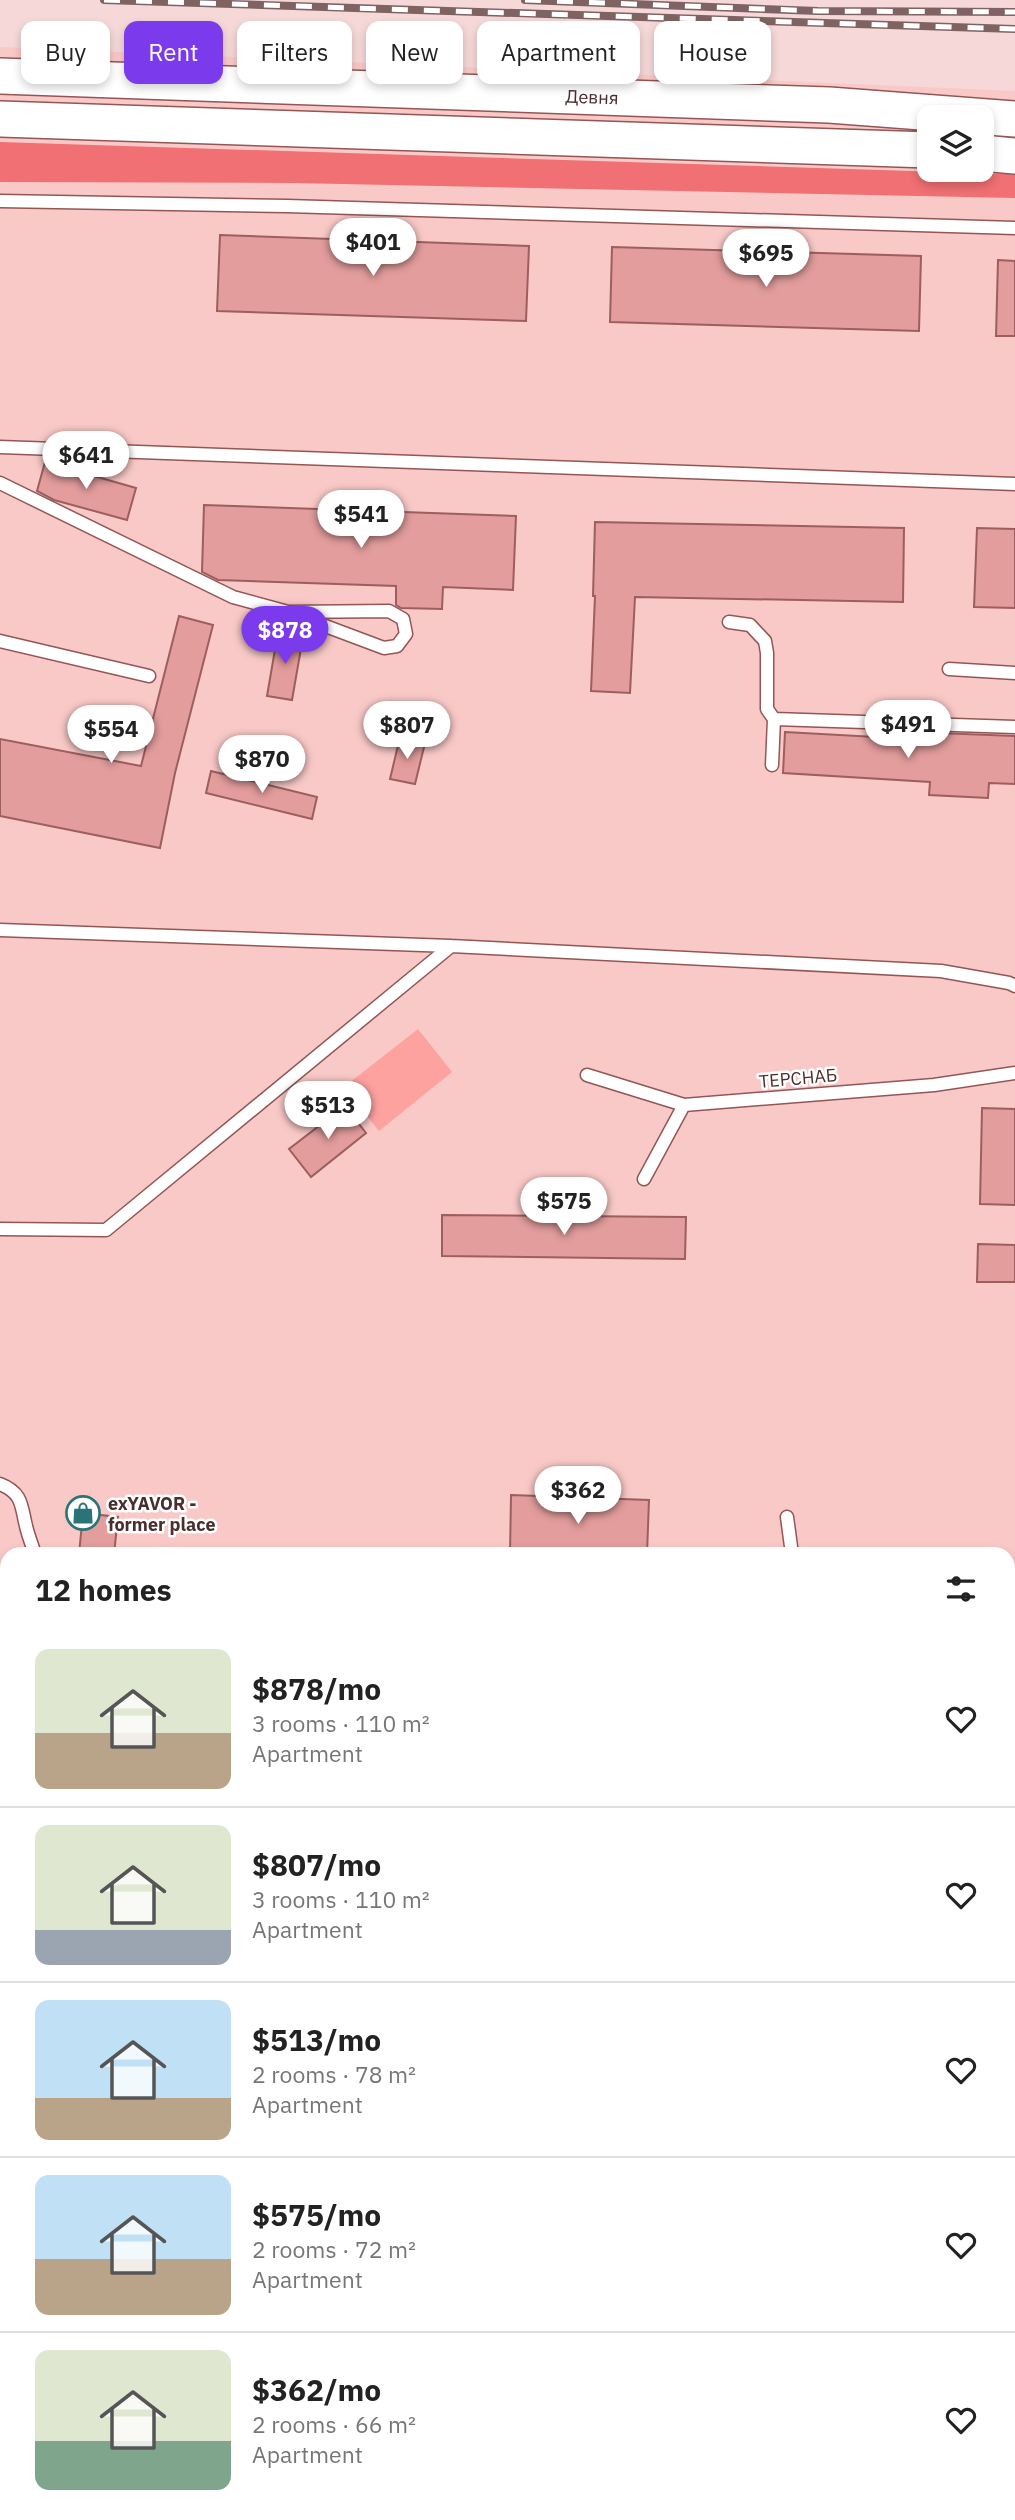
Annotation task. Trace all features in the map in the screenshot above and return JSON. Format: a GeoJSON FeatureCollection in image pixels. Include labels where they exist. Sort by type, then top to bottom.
{"type":"FeatureCollection","features":[{"type":"Feature","properties":{"kind":"main road","name":"Девня"},"geometry":{"type":"LineString","coordinates":[[0,76],[829,105],[1015,119]]}},
{"type":"Feature","properties":{"kind":"main road"},"geometry":{"type":"LineString","coordinates":[[0,119],[917,150]]}},
{"type":"Feature","properties":{"kind":"main road"},"geometry":{"type":"LineString","coordinates":[[994,154],[1015,156]]}},
{"type":"Feature","properties":{"kind":"lane"},"geometry":{"type":"LineString","coordinates":[[0,201],[301,206],[1015,228]]}},
{"type":"Feature","properties":{"kind":"lane"},"geometry":{"type":"LineString","coordinates":[[0,446],[1015,484]]}},
{"type":"Feature","properties":{"kind":"lane"},"geometry":{"type":"LineString","coordinates":[[0,483],[233,597],[288,612],[384,648],[397,646],[406,634],[403,619],[389,611],[288,612]]}},
{"type":"Feature","properties":{"kind":"lane"},"geometry":{"type":"LineString","coordinates":[[729,622],[750,625],[765,641],[767,709],[774,719],[772,765]]}},
{"type":"Feature","properties":{"kind":"lane"},"geometry":{"type":"LineString","coordinates":[[0,641],[149,676]]}},
{"type":"Feature","properties":{"kind":"lane"},"geometry":{"type":"LineString","coordinates":[[949,669],[1015,673]]}},
{"type":"Feature","properties":{"kind":"lane"},"geometry":{"type":"LineString","coordinates":[[774,719],[1015,727]]}},
{"type":"Feature","properties":{"kind":"lane"},"geometry":{"type":"LineString","coordinates":[[0,930],[451,946],[941,971],[1015,986]]}},
{"type":"Feature","properties":{"kind":"lane"},"geometry":{"type":"LineString","coordinates":[[0,1228],[106,1230],[451,946]]}},
{"type":"Feature","properties":{"kind":"lane","name":"ТЕРСНАБ"},"geometry":{"type":"LineString","coordinates":[[587,1075],[684,1105],[934,1085],[1015,1073]]}},
{"type":"Feature","properties":{"kind":"lane"},"geometry":{"type":"LineString","coordinates":[[644,1180],[684,1105]]}},
{"type":"Feature","properties":{"kind":"lane"},"geometry":{"type":"LineString","coordinates":[[0,1484],[14,1492],[21,1502],[33,1547]]}},
{"type":"Feature","properties":{"kind":"lane"},"geometry":{"type":"LineString","coordinates":[[787,1517],[791,1547]]}},
{"type":"Feature","properties":{"kind":"shaded area"},"geometry":{"type":"Polygon","coordinates":[[[0,47],[21,48],[21,84],[110,84],[110,52],[124,52],[124,84],[223,84],[223,57],[237,57],[237,84],[352,84],[352,62],[366,63],[366,84],[463,84],[463,67],[477,68],[477,84],[640,84],[640,75],[654,75],[654,84],[771,84],[771,80],[1015,91],[1015,1547],[0,1547],[0,47]]]}},
{"type":"Feature","properties":{"kind":"shaded area"},"geometry":{"type":"Polygon","coordinates":[[[0,142],[917,171],[917,182],[994,182],[994,174],[1008,174],[1015,175],[1015,198],[294,183],[0,182],[0,142]]]}},
{"type":"Feature","properties":{"kind":"shaded area"},"geometry":{"type":"Polygon","coordinates":[[[418,1029],[452,1072],[379,1131],[344,1087],[418,1029]]]}},
{"type":"Feature","properties":{"kind":"building"},"geometry":{"type":"Polygon","coordinates":[[[220,235],[529,246],[526,321],[217,311],[220,235]]]}},
{"type":"Feature","properties":{"kind":"building"},"geometry":{"type":"Polygon","coordinates":[[[612,247],[921,256],[919,331],[610,322],[612,247]]]}},
{"type":"Feature","properties":{"kind":"building"},"geometry":{"type":"Polygon","coordinates":[[[998,260],[1015,261],[1015,336],[996,336],[998,260]]]}},
{"type":"Feature","properties":{"kind":"building"},"geometry":{"type":"Polygon","coordinates":[[[45,462],[136,488],[127,520],[54,500],[37,491],[45,462]]]}},
{"type":"Feature","properties":{"kind":"building"},"geometry":{"type":"Polygon","coordinates":[[[204,505],[516,516],[513,590],[443,587],[442,609],[401,608],[396,605],[396,586],[218,580],[202,572],[204,505]]]}},
{"type":"Feature","properties":{"kind":"building"},"geometry":{"type":"Polygon","coordinates":[[[595,522],[904,528],[903,602],[635,597],[630,693],[591,691],[595,522]]]}},
{"type":"Feature","properties":{"kind":"building"},"geometry":{"type":"Polygon","coordinates":[[[977,528],[1015,529],[1015,608],[974,607],[977,528]]]}},
{"type":"Feature","properties":{"kind":"building"},"geometry":{"type":"Polygon","coordinates":[[[179,616],[213,625],[175,773],[160,848],[0,816],[0,739],[141,766],[179,616]]]}},
{"type":"Feature","properties":{"kind":"building"},"geometry":{"type":"Polygon","coordinates":[[[278,632],[303,637],[292,700],[267,696],[278,632]]]}},
{"type":"Feature","properties":{"kind":"building"},"geometry":{"type":"Polygon","coordinates":[[[785,732],[912,739],[912,732],[1015,736],[1015,784],[989,783],[988,798],[929,795],[930,782],[783,773],[785,732]]]}},
{"type":"Feature","properties":{"kind":"building"},"geometry":{"type":"Polygon","coordinates":[[[400,737],[425,743],[415,784],[390,779],[400,737]]]}},
{"type":"Feature","properties":{"kind":"building"},"geometry":{"type":"Polygon","coordinates":[[[211,771],[317,797],[312,819],[206,793],[211,771]]]}},
{"type":"Feature","properties":{"kind":"building"},"geometry":{"type":"Polygon","coordinates":[[[345,1106],[366,1133],[311,1177],[289,1149],[345,1106]]]}},
{"type":"Feature","properties":{"kind":"building"},"geometry":{"type":"Polygon","coordinates":[[[982,1108],[1015,1109],[1015,1205],[980,1204],[982,1108]]]}},
{"type":"Feature","properties":{"kind":"building"},"geometry":{"type":"Polygon","coordinates":[[[442,1215],[686,1217],[685,1259],[442,1256],[442,1215]]]}},
{"type":"Feature","properties":{"kind":"building"},"geometry":{"type":"Polygon","coordinates":[[[978,1244],[1015,1245],[1015,1282],[977,1282],[978,1244]]]}},
{"type":"Feature","properties":{"kind":"building"},"geometry":{"type":"Polygon","coordinates":[[[511,1495],[649,1500],[647,1547],[510,1547],[511,1495]]]}},
{"type":"Feature","properties":{"kind":"building"},"geometry":{"type":"Polygon","coordinates":[[[83,1513],[118,1517],[115,1547],[80,1547],[83,1513]]]}},
{"type":"Feature","properties":{"kind":"railway"},"geometry":{"type":"LineString","coordinates":[[104,0],[1015,29]]}},
{"type":"Feature","properties":{"kind":"railway"},"geometry":{"type":"LineString","coordinates":[[525,0],[818,11],[1015,12]]}},
{"type":"Feature","properties":{"kind":"place","name":"exYAVOR - former place"},"geometry":{"type":"Point","coordinates":[83,1513]}}]}
